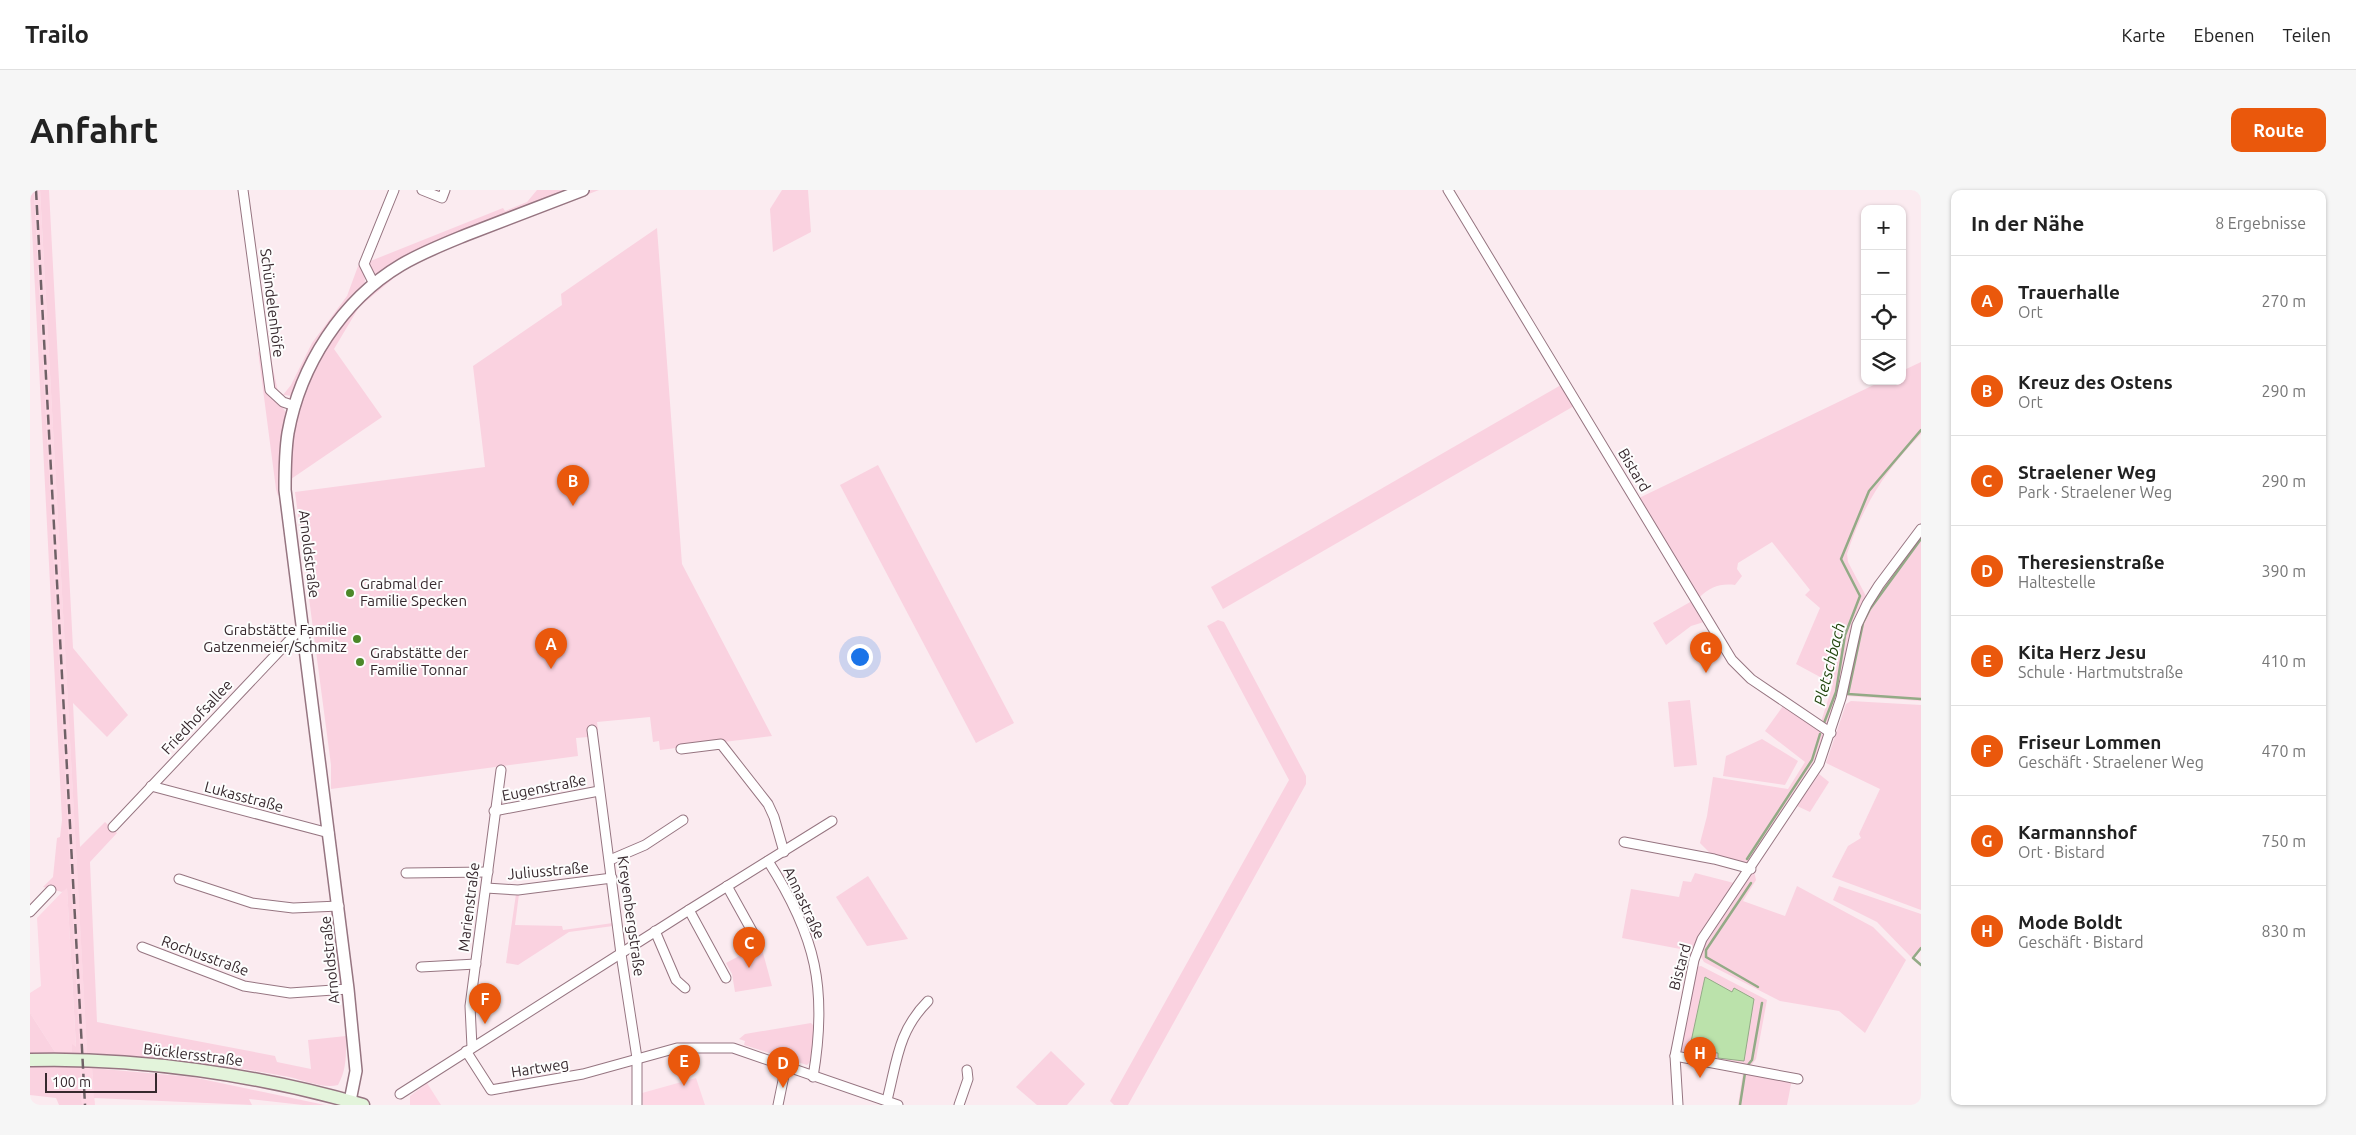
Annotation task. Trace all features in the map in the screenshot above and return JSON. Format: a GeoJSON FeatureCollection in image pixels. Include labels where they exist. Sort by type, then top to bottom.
{"type":"FeatureCollection","features":[{"type":"Feature","properties":{"kind":"main road","name":"Bücklersstraße"},"geometry":{"type":"LineString","coordinates":[[30,1060],[107,1061],[199,1071],[265,1082],[363,1105]]}},
{"type":"Feature","properties":{"kind":"street","name":"Schündelenhöfe"},"geometry":{"type":"LineString","coordinates":[[243,190],[270,390],[284,402],[294,406]]}},
{"type":"Feature","properties":{"kind":"street"},"geometry":{"type":"LineString","coordinates":[[374,284],[364,264],[394,190]]}},
{"type":"Feature","properties":{"kind":"street"},"geometry":{"type":"LineString","coordinates":[[422,190],[442,198],[445,190]]}},
{"type":"Feature","properties":{"kind":"street","name":"Arnoldstraße"},"geometry":{"type":"LineString","coordinates":[[349,1103],[356,1071],[348,989],[285,490],[288,433],[294,406],[304,380],[327,336],[348,310],[374,284],[400,266],[426,252],[582,190]]}},
{"type":"Feature","properties":{"kind":"street","name":"Bistard"},"geometry":{"type":"LineString","coordinates":[[1448,190],[1732,660],[1751,679],[1831,733]]}},
{"type":"Feature","properties":{"kind":"street","name":"Bistard"},"geometry":{"type":"LineString","coordinates":[[1678,1105],[1675,1056],[1694,960],[1702,939],[1751,869],[1819,764],[1831,733],[1857,625],[1879,585],[1921,529]]}},
{"type":"Feature","properties":{"kind":"street","name":"Friedhofsallee"},"geometry":{"type":"LineString","coordinates":[[113,827],[303,626]]}},
{"type":"Feature","properties":{"kind":"street","name":"Kreyenbergstraße"},"geometry":{"type":"LineString","coordinates":[[592,730],[621,954],[637,1058],[637,1105]]}},
{"type":"Feature","properties":{"kind":"street"},"geometry":{"type":"LineString","coordinates":[[681,749],[721,744],[768,804],[774,817],[784,852]]}},
{"type":"Feature","properties":{"kind":"street","name":"Marienstraße"},"geometry":{"type":"LineString","coordinates":[[469,1049],[470,1006],[500,770]]}},
{"type":"Feature","properties":{"kind":"street","name":"Lukasstraße"},"geometry":{"type":"LineString","coordinates":[[151,786],[329,833]]}},
{"type":"Feature","properties":{"kind":"street","name":"Eugenstraße"},"geometry":{"type":"LineString","coordinates":[[494,811],[599,791]]}},
{"type":"Feature","properties":{"kind":"street"},"geometry":{"type":"LineString","coordinates":[[610,860],[645,845],[683,820]]}},
{"type":"Feature","properties":{"kind":"street"},"geometry":{"type":"LineString","coordinates":[[400,1094],[689,910],[832,822]]}},
{"type":"Feature","properties":{"kind":"street"},"geometry":{"type":"LineString","coordinates":[[1624,842],[1714,859],[1751,869]]}},
{"type":"Feature","properties":{"kind":"street","name":"Annastraße"},"geometry":{"type":"LineString","coordinates":[[768,862],[788,895],[804,928],[817,970],[819,1019],[813,1076]]}},
{"type":"Feature","properties":{"kind":"street"},"geometry":{"type":"LineString","coordinates":[[406,873],[488,872]]}},
{"type":"Feature","properties":{"kind":"street","name":"Juliusstraße"},"geometry":{"type":"LineString","coordinates":[[486,888],[518,890],[612,878]]}},
{"type":"Feature","properties":{"kind":"street"},"geometry":{"type":"LineString","coordinates":[[179,879],[252,903],[293,908],[339,906]]}},
{"type":"Feature","properties":{"kind":"street"},"geometry":{"type":"LineString","coordinates":[[728,886],[757,940]]}},
{"type":"Feature","properties":{"kind":"street"},"geometry":{"type":"LineString","coordinates":[[30,912],[51,890]]}},
{"type":"Feature","properties":{"kind":"street"},"geometry":{"type":"LineString","coordinates":[[689,910],[726,978]]}},
{"type":"Feature","properties":{"kind":"street"},"geometry":{"type":"LineString","coordinates":[[655,932],[676,980],[685,988]]}},
{"type":"Feature","properties":{"kind":"street","name":"Rochusstraße"},"geometry":{"type":"LineString","coordinates":[[142,948],[244,986],[290,993],[348,989]]}},
{"type":"Feature","properties":{"kind":"street"},"geometry":{"type":"LineString","coordinates":[[421,967],[476,964]]}},
{"type":"Feature","properties":{"kind":"street"},"geometry":{"type":"LineString","coordinates":[[883,1101],[904,1032],[915,1014],[928,1001]]}},
{"type":"Feature","properties":{"kind":"street"},"geometry":{"type":"LineString","coordinates":[[637,1058],[677,1048],[733,1048],[898,1105]]}},
{"type":"Feature","properties":{"kind":"street","name":"Hartweg"},"geometry":{"type":"LineString","coordinates":[[469,1049],[491,1090],[583,1074],[637,1058]]}},
{"type":"Feature","properties":{"kind":"street"},"geometry":{"type":"LineString","coordinates":[[1675,1056],[1798,1079]]}},
{"type":"Feature","properties":{"kind":"street"},"geometry":{"type":"LineString","coordinates":[[778,1105],[786,1066]]}},
{"type":"Feature","properties":{"kind":"street"},"geometry":{"type":"LineString","coordinates":[[958,1105],[968,1079],[967,1070]]}},
{"type":"Feature","properties":{"kind":"shaded area"},"geometry":{"type":"Polygon","coordinates":[[[30,190],[34,190],[80,1056],[30,1055],[30,1013],[55,1052],[72,1052],[72,1044],[76,1047],[67,888],[62,892],[43,887],[53,877],[57,838],[60,837],[62,820],[30,190]]]}},
{"type":"Feature","properties":{"kind":"shaded area"},"geometry":{"type":"Polygon","coordinates":[[[34,190],[40,190],[88,1068],[92,1068],[95,1105],[82,1105],[34,190]]]}},
{"type":"Feature","properties":{"kind":"shaded area"},"geometry":{"type":"Polygon","coordinates":[[[40,190],[49,190],[73,648],[128,715],[107,737],[73,703],[80,847],[105,822],[117,833],[90,862],[97,1022],[275,1056],[277,1062],[311,1069],[308,1040],[346,1036],[346,1055],[338,1085],[320,1085],[264,1072],[214,1065],[87,1053],[40,190]]]}},
{"type":"Feature","properties":{"kind":"shaded area"},"geometry":{"type":"Polygon","coordinates":[[[246,190],[248,190],[272,364],[278,392],[283,395],[281,398],[274,391],[246,190]]]}},
{"type":"Feature","properties":{"kind":"shaded area"},"geometry":{"type":"Polygon","coordinates":[[[537,190],[571,190],[379,275],[373,273],[368,262],[503,208],[505,211],[527,202],[537,190]]]}},
{"type":"Feature","properties":{"kind":"shaded area"},"geometry":{"type":"Polygon","coordinates":[[[591,190],[599,190],[432,255],[401,272],[359,307],[334,349],[382,417],[291,479],[288,462],[289,451],[299,406],[326,349],[340,325],[358,304],[387,279],[420,259],[591,190]]]}},
{"type":"Feature","properties":{"kind":"shaded area"},"geometry":{"type":"Polygon","coordinates":[[[782,190],[808,190],[811,232],[773,252],[770,209],[782,190]]]}},
{"type":"Feature","properties":{"kind":"shaded area"},"geometry":{"type":"Polygon","coordinates":[[[657,228],[682,564],[772,736],[660,750],[659,741],[653,742],[650,717],[597,722],[598,730],[588,731],[588,737],[576,738],[578,756],[331,789],[331,765],[295,492],[485,467],[473,366],[562,305],[561,294],[657,228]]]}},
{"type":"Feature","properties":{"kind":"shaded area"},"geometry":{"type":"Polygon","coordinates":[[[361,258],[365,280],[364,288],[293,396],[283,395],[291,385],[312,343],[347,296],[361,258]]]}},
{"type":"Feature","properties":{"kind":"shaded area"},"geometry":{"type":"Polygon","coordinates":[[[258,351],[264,364],[268,392],[283,408],[287,417],[282,488],[278,496],[276,489],[258,351]]]}},
{"type":"Feature","properties":{"kind":"shaded area"},"geometry":{"type":"Polygon","coordinates":[[[1921,362],[1921,434],[1897,461],[1876,490],[1860,520],[1847,554],[1848,562],[1866,596],[1852,630],[1839,695],[1827,727],[1821,722],[1833,684],[1796,664],[1820,608],[1805,595],[1810,590],[1772,542],[1738,563],[1737,569],[1742,576],[1735,585],[1716,587],[1707,591],[1699,598],[1639,498],[1874,385],[1906,385],[1906,369],[1921,362]]]}},
{"type":"Feature","properties":{"kind":"shaded area"},"geometry":{"type":"Polygon","coordinates":[[[1561,385],[1574,406],[1223,609],[1211,587],[1561,385]]]}},
{"type":"Feature","properties":{"kind":"shaded area"},"geometry":{"type":"Polygon","coordinates":[[[878,465],[1014,723],[976,743],[840,485],[878,465]]]}},
{"type":"Feature","properties":{"kind":"shaded area"},"geometry":{"type":"Polygon","coordinates":[[[1921,536],[1921,701],[1846,696],[1861,623],[1869,606],[1921,536]]]}},
{"type":"Feature","properties":{"kind":"shaded area"},"geometry":{"type":"Polygon","coordinates":[[[1692,601],[1704,622],[1691,626],[1666,645],[1653,623],[1692,601]]]}},
{"type":"Feature","properties":{"kind":"shaded area"},"geometry":{"type":"Polygon","coordinates":[[[1218,620],[1224,622],[1306,776],[1306,784],[1128,1105],[1114,1105],[1110,1101],[1289,780],[1207,626],[1218,620]]]}},
{"type":"Feature","properties":{"kind":"shaded area"},"geometry":{"type":"Polygon","coordinates":[[[1690,700],[1697,765],[1674,767],[1668,702],[1690,700]]]}},
{"type":"Feature","properties":{"kind":"shaded area"},"geometry":{"type":"Polygon","coordinates":[[[1851,701],[1921,705],[1921,910],[1832,877],[1848,846],[1861,838],[1859,834],[1880,789],[1826,763],[1846,704],[1851,701]]]}},
{"type":"Feature","properties":{"kind":"shaded area"},"geometry":{"type":"Polygon","coordinates":[[[1783,706],[1825,735],[1816,758],[1746,865],[1713,856],[1700,843],[1707,816],[1713,777],[1788,789],[1805,762],[1765,731],[1783,706]]]}},
{"type":"Feature","properties":{"kind":"shaded area"},"geometry":{"type":"Polygon","coordinates":[[[1762,739],[1798,761],[1785,785],[1723,776],[1726,756],[1762,739]]]}},
{"type":"Feature","properties":{"kind":"shaded area"},"geometry":{"type":"Polygon","coordinates":[[[1819,774],[1829,782],[1810,812],[1797,806],[1819,774]]]}},
{"type":"Feature","properties":{"kind":"shaded area"},"geometry":{"type":"Polygon","coordinates":[[[1754,871],[1756,880],[1743,901],[1785,916],[1797,886],[1873,927],[1906,960],[1865,1033],[1839,1011],[1780,1001],[1704,962],[1700,955],[1707,941],[1754,871]]]}},
{"type":"Feature","properties":{"kind":"shaded area"},"geometry":{"type":"Polygon","coordinates":[[[1695,873],[1734,883],[1698,937],[1691,951],[1622,938],[1631,889],[1679,897],[1683,881],[1691,882],[1695,873]]]}},
{"type":"Feature","properties":{"kind":"shaded area"},"geometry":{"type":"Polygon","coordinates":[[[868,876],[908,939],[867,946],[836,897],[868,876]]]}},
{"type":"Feature","properties":{"kind":"shaded area"},"geometry":{"type":"Polygon","coordinates":[[[1839,886],[1921,914],[1921,947],[1912,958],[1877,922],[1833,900],[1839,886]]]}},
{"type":"Feature","properties":{"kind":"shaded area"},"geometry":{"type":"Polygon","coordinates":[[[67,887],[76,1048],[72,1045],[72,1052],[55,1052],[30,1013],[30,993],[41,986],[37,918],[67,887]]]}},
{"type":"Feature","properties":{"kind":"shaded area"},"geometry":{"type":"Polygon","coordinates":[[[516,894],[519,894],[515,925],[562,926],[563,930],[613,923],[613,926],[569,932],[518,965],[506,963],[516,894]]]}},
{"type":"Feature","properties":{"kind":"shaded area"},"geometry":{"type":"Polygon","coordinates":[[[760,942],[772,986],[735,992],[732,974],[726,963],[754,948],[755,943],[760,942]]]}},
{"type":"Feature","properties":{"kind":"shaded area"},"geometry":{"type":"Polygon","coordinates":[[[1701,966],[1767,1000],[1756,1059],[1749,1068],[1688,1056],[1680,1050],[1696,967],[1701,966]],[[1705,977],[1690,1051],[1719,1053],[1718,1058],[1734,988],[1732,992],[1705,977]]]}},
{"type":"Feature","properties":{"kind":"shaded area"},"geometry":{"type":"Polygon","coordinates":[[[1705,977],[1732,992],[1734,988],[1754,999],[1744,1061],[1718,1058],[1718,1053],[1689,1051],[1705,977]]]}},
{"type":"Feature","properties":{"kind":"shaded area"},"geometry":{"type":"Polygon","coordinates":[[[811,1023],[815,1027],[811,1061],[807,1065],[744,1045],[745,1041],[739,1039],[745,1034],[811,1023]]]}},
{"type":"Feature","properties":{"kind":"shaded area"},"geometry":{"type":"Polygon","coordinates":[[[1051,1051],[1085,1084],[1067,1105],[1037,1105],[1016,1087],[1051,1051]]]}},
{"type":"Feature","properties":{"kind":"shaded area"},"geometry":{"type":"Polygon","coordinates":[[[30,1063],[80,1065],[82,1105],[59,1105],[56,1098],[30,1095],[30,1063]]]}},
{"type":"Feature","properties":{"kind":"shaded area"},"geometry":{"type":"Polygon","coordinates":[[[92,1068],[192,1077],[325,1105],[303,1105],[249,1099],[252,1105],[94,1098],[92,1068]]]}},
{"type":"Feature","properties":{"kind":"shaded area"},"geometry":{"type":"Polygon","coordinates":[[[1743,1072],[1792,1079],[1787,1105],[1738,1105],[1743,1072]]]}},
{"type":"Feature","properties":{"kind":"shaded area"},"geometry":{"type":"Polygon","coordinates":[[[696,1078],[705,1105],[643,1105],[642,1093],[696,1078]]]}},
{"type":"Feature","properties":{"kind":"shaded area"},"geometry":{"type":"Polygon","coordinates":[[[427,1083],[441,1105],[410,1105],[410,1096],[427,1083]]]}},
{"type":"Feature","properties":{"kind":"waterway","name":"Pletschbach"},"geometry":{"type":"LineString","coordinates":[[1824,723],[1836,692],[1845,635],[1860,596],[1841,559],[1869,491],[1921,430]]}},
{"type":"Feature","properties":{"kind":"waterway"},"geometry":{"type":"LineString","coordinates":[[1921,539],[1870,609],[1863,623],[1848,694],[1921,699]]}},
{"type":"Feature","properties":{"kind":"waterway","name":"Pletschbach"},"geometry":{"type":"LineString","coordinates":[[1747,859],[1812,760],[1820,734]]}},
{"type":"Feature","properties":{"kind":"waterway","name":"Pletschbach"},"geometry":{"type":"LineString","coordinates":[[1751,883],[1706,950],[1706,957],[1758,987]]}},
{"type":"Feature","properties":{"kind":"waterway"},"geometry":{"type":"LineString","coordinates":[[1921,948],[1913,958],[1921,965]]}},
{"type":"Feature","properties":{"kind":"waterway","name":"Pletschbach"},"geometry":{"type":"LineString","coordinates":[[1747,1066],[1752,1060],[1762,1003]]}},
{"type":"Feature","properties":{"kind":"waterway","name":"Pletschbach"},"geometry":{"type":"LineString","coordinates":[[1740,1105],[1745,1073]]}},
{"type":"Feature","properties":{"kind":"railway"},"geometry":{"type":"LineString","coordinates":[[36,190],[85,1105]]}},
{"type":"Feature","properties":{"kind":"place","name":"Kreuz des Ostens"},"geometry":{"type":"Point","coordinates":[573,506]}},
{"type":"Feature","properties":{"kind":"place","name":"Grabmal der Familie Specken"},"geometry":{"type":"Point","coordinates":[350,593]}},
{"type":"Feature","properties":{"kind":"place","name":"Grabstätte Familie Gatzenmeier/Schmitz"},"geometry":{"type":"Point","coordinates":[357,639]}},
{"type":"Feature","properties":{"kind":"place","name":"Grabstätte der Familie Tonnar"},"geometry":{"type":"Point","coordinates":[360,662]}},
{"type":"Feature","properties":{"kind":"place","name":"Trauerhalle"},"geometry":{"type":"Point","coordinates":[551,669]}},
{"type":"Feature","properties":{"kind":"place","name":"Karmannshof"},"geometry":{"type":"Point","coordinates":[1706,673]}},
{"type":"Feature","properties":{"kind":"place","name":"Straelener Weg"},"geometry":{"type":"Point","coordinates":[749,968]}},
{"type":"Feature","properties":{"kind":"place","name":"Friseur Lommen"},"geometry":{"type":"Point","coordinates":[485,1024]}},
{"type":"Feature","properties":{"kind":"place","name":"Mode Boldt"},"geometry":{"type":"Point","coordinates":[1700,1078]}},
{"type":"Feature","properties":{"kind":"place","name":"Kita Herz Jesu"},"geometry":{"type":"Point","coordinates":[684,1086]}},
{"type":"Feature","properties":{"kind":"place","name":"Theresienstraße"},"geometry":{"type":"Point","coordinates":[783,1088]}}]}
